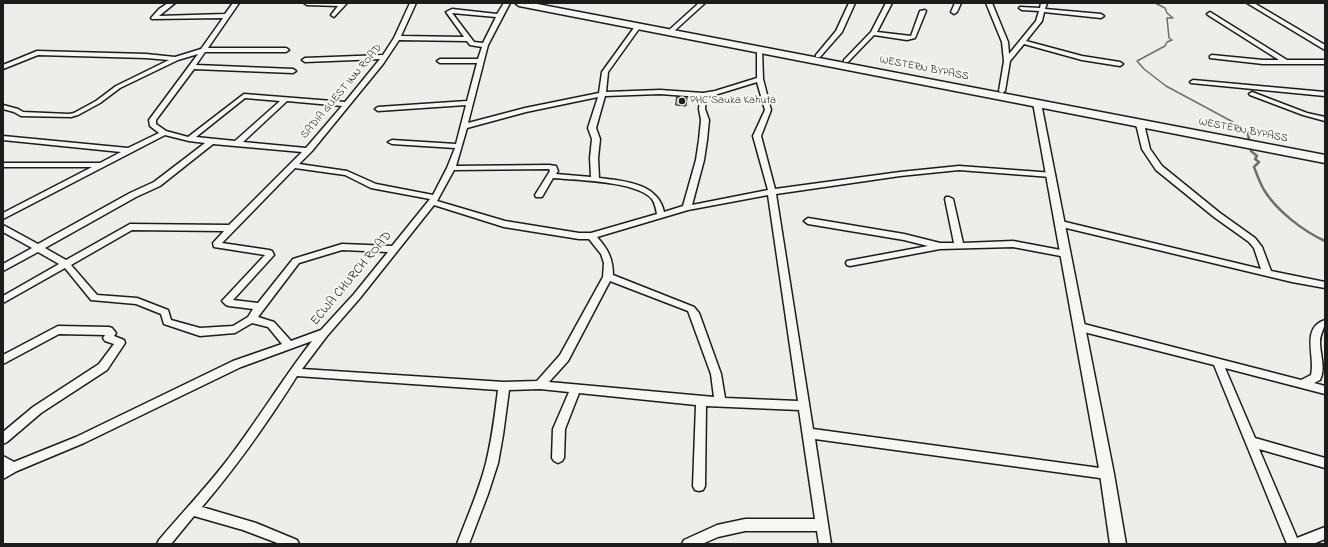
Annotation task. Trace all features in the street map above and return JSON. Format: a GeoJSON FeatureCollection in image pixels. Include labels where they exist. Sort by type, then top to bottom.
{"type":"FeatureCollection","features":[{"type":"Feature","properties":{"kind":"main road","name":"WESTERN BYPASS"},"geometry":{"type":"LineString","coordinates":[[520,3],[638,26],[672,30],[846,61],[1325,152]]}},
{"type":"Feature","properties":{"kind":"main road","name":"WESTERN BYPASS"},"geometry":{"type":"LineString","coordinates":[[541,3],[760,50],[1325,159]]}},
{"type":"Feature","properties":{"kind":"street"},"geometry":{"type":"LineString","coordinates":[[172,3],[161,10],[154,18],[228,16]]}},
{"type":"Feature","properties":{"kind":"street"},"geometry":{"type":"LineString","coordinates":[[236,3],[153,120],[152,125],[164,133],[189,139],[306,150]]}},
{"type":"Feature","properties":{"kind":"street"},"geometry":{"type":"LineString","coordinates":[[307,3],[343,4]]}},
{"type":"Feature","properties":{"kind":"street","name":"SADIA GUEST INN ROAD"},"geometry":{"type":"LineString","coordinates":[[260,307],[229,303],[227,301],[270,255],[269,253],[217,245],[216,243],[308,149],[385,57],[397,38],[413,3]]}},
{"type":"Feature","properties":{"kind":"street","name":"ECWA CHURCH ROAD"},"geometry":{"type":"LineString","coordinates":[[164,544],[232,461],[269,412],[294,372],[324,333],[356,296],[433,200],[451,168],[459,146],[485,45],[507,3]]}},
{"type":"Feature","properties":{"kind":"street"},"geometry":{"type":"LineString","coordinates":[[672,30],[702,3]]}},
{"type":"Feature","properties":{"kind":"street"},"geometry":{"type":"LineString","coordinates":[[818,56],[839,32],[852,3]]}},
{"type":"Feature","properties":{"kind":"street"},"geometry":{"type":"LineString","coordinates":[[846,61],[873,33],[889,3]]}},
{"type":"Feature","properties":{"kind":"street"},"geometry":{"type":"LineString","coordinates":[[954,12],[958,3]]}},
{"type":"Feature","properties":{"kind":"street"},"geometry":{"type":"LineString","coordinates":[[989,3],[1005,42],[1007,61],[1002,91]]}},
{"type":"Feature","properties":{"kind":"street"},"geometry":{"type":"LineString","coordinates":[[1007,61],[1039,21],[1044,3]]}},
{"type":"Feature","properties":{"kind":"street"},"geometry":{"type":"LineString","coordinates":[[1250,3],[1325,48]]}},
{"type":"Feature","properties":{"kind":"street"},"geometry":{"type":"LineString","coordinates":[[334,15],[343,4]]}},
{"type":"Feature","properties":{"kind":"street"},"geometry":{"type":"LineString","coordinates":[[1022,8],[1101,16]]}},
{"type":"Feature","properties":{"kind":"street"},"geometry":{"type":"LineString","coordinates":[[485,45],[474,45],[449,12],[452,11],[499,16]]}},
{"type":"Feature","properties":{"kind":"street"},"geometry":{"type":"LineString","coordinates":[[873,33],[907,38],[913,37],[923,12]]}},
{"type":"Feature","properties":{"kind":"street"},"geometry":{"type":"LineString","coordinates":[[1210,14],[1287,63]]}},
{"type":"Feature","properties":{"kind":"street"},"geometry":{"type":"LineString","coordinates":[[595,180],[594,158],[596,139],[592,128],[602,94],[605,72],[638,26]]}},
{"type":"Feature","properties":{"kind":"street"},"geometry":{"type":"LineString","coordinates":[[397,38],[469,39]]}},
{"type":"Feature","properties":{"kind":"street"},"geometry":{"type":"LineString","coordinates":[[1023,42],[1082,58],[1120,64]]}},
{"type":"Feature","properties":{"kind":"street"},"geometry":{"type":"LineString","coordinates":[[3,107],[16,110],[21,114],[72,116],[98,102],[118,87],[176,59],[204,50],[286,50]]}},
{"type":"Feature","properties":{"kind":"street"},"geometry":{"type":"LineString","coordinates":[[760,50],[760,79],[768,110],[758,131],[758,136],[772,192],[825,544]]}},
{"type":"Feature","properties":{"kind":"street"},"geometry":{"type":"LineString","coordinates":[[3,68],[38,53],[146,56],[176,59]]}},
{"type":"Feature","properties":{"kind":"street"},"geometry":{"type":"LineString","coordinates":[[305,60],[385,57]]}},
{"type":"Feature","properties":{"kind":"street"},"geometry":{"type":"LineString","coordinates":[[1212,57],[1287,63],[1325,62]]}},
{"type":"Feature","properties":{"kind":"street"},"geometry":{"type":"LineString","coordinates":[[440,61],[481,61]]}},
{"type":"Feature","properties":{"kind":"street"},"geometry":{"type":"LineString","coordinates":[[192,67],[293,71]]}},
{"type":"Feature","properties":{"kind":"street"},"geometry":{"type":"LineString","coordinates":[[465,126],[525,110],[602,94],[660,92],[703,95],[727,90],[760,79]]}},
{"type":"Feature","properties":{"kind":"street"},"geometry":{"type":"LineString","coordinates":[[1193,82],[1325,94]]}},
{"type":"Feature","properties":{"kind":"street"},"geometry":{"type":"LineString","coordinates":[[1252,94],[1305,114],[1325,119]]}},
{"type":"Feature","properties":{"kind":"street"},"geometry":{"type":"LineString","coordinates":[[189,139],[241,97],[248,95],[346,104]]}},
{"type":"Feature","properties":{"kind":"street"},"geometry":{"type":"LineString","coordinates":[[687,208],[700,160],[703,140],[705,120],[702,109],[703,95]]}},
{"type":"Feature","properties":{"kind":"street"},"geometry":{"type":"LineString","coordinates":[[236,144],[286,99]]}},
{"type":"Feature","properties":{"kind":"street"},"geometry":{"type":"LineString","coordinates":[[378,109],[470,103]]}},
{"type":"Feature","properties":{"kind":"street"},"geometry":{"type":"LineString","coordinates":[[1037,103],[1080,327],[1107,474],[1118,544]]}},
{"type":"Feature","properties":{"kind":"street"},"geometry":{"type":"LineString","coordinates":[[1140,124],[1146,149],[1159,168],[1184,189],[1252,240],[1258,247],[1267,272]]}},
{"type":"Feature","properties":{"kind":"street"},"geometry":{"type":"LineString","coordinates":[[3,216],[164,133]]}},
{"type":"Feature","properties":{"kind":"street"},"geometry":{"type":"LineString","coordinates":[[3,138],[131,151]]}},
{"type":"Feature","properties":{"kind":"street"},"geometry":{"type":"LineString","coordinates":[[3,268],[133,195],[157,184],[210,142]]}},
{"type":"Feature","properties":{"kind":"street"},"geometry":{"type":"LineString","coordinates":[[392,142],[459,146]]}},
{"type":"Feature","properties":{"kind":"street"},"geometry":{"type":"LineString","coordinates":[[3,165],[104,165]]}},
{"type":"Feature","properties":{"kind":"street"},"geometry":{"type":"LineString","coordinates":[[292,165],[346,174],[374,186],[433,200],[504,224],[579,236],[591,236],[687,208],[772,192],[900,174],[949,168],[1051,175]]}},
{"type":"Feature","properties":{"kind":"street"},"geometry":{"type":"LineString","coordinates":[[451,168],[548,166],[553,168],[554,170],[551,176],[539,195]]}},
{"type":"Feature","properties":{"kind":"street"},"geometry":{"type":"LineString","coordinates":[[551,176],[621,184],[650,194],[656,199],[661,216]]}},
{"type":"Feature","properties":{"kind":"street"},"geometry":{"type":"LineString","coordinates":[[949,199],[959,245]]}},
{"type":"Feature","properties":{"kind":"street"},"geometry":{"type":"LineString","coordinates":[[3,211],[17,209]]}},
{"type":"Feature","properties":{"kind":"street"},"geometry":{"type":"LineString","coordinates":[[808,221],[904,237],[940,246]]}},
{"type":"Feature","properties":{"kind":"street"},"geometry":{"type":"LineString","coordinates":[[1060,224],[1325,285]]}},
{"type":"Feature","properties":{"kind":"street"},"geometry":{"type":"LineString","coordinates":[[3,300],[130,227],[230,228]]}},
{"type":"Feature","properties":{"kind":"street"},"geometry":{"type":"LineString","coordinates":[[3,228],[66,264],[94,298],[137,301],[165,312],[167,322],[200,332],[216,332],[236,329],[251,319],[299,260],[342,247],[394,249]]}},
{"type":"Feature","properties":{"kind":"street"},"geometry":{"type":"LineString","coordinates":[[540,385],[564,358],[608,277],[609,261],[605,251],[591,236]]}},
{"type":"Feature","properties":{"kind":"street"},"geometry":{"type":"LineString","coordinates":[[850,263],[940,246],[959,245],[1013,244],[1066,254]]}},
{"type":"Feature","properties":{"kind":"street"},"geometry":{"type":"LineString","coordinates":[[608,277],[691,309],[694,313],[716,374],[720,402]]}},
{"type":"Feature","properties":{"kind":"street"},"geometry":{"type":"LineString","coordinates":[[251,319],[271,324],[289,345]]}},
{"type":"Feature","properties":{"kind":"street"},"geometry":{"type":"LineString","coordinates":[[1302,384],[1316,378],[1318,372],[1315,340],[1318,331],[1325,324]]}},
{"type":"Feature","properties":{"kind":"street"},"geometry":{"type":"LineString","coordinates":[[1080,327],[1325,390]]}},
{"type":"Feature","properties":{"kind":"street"},"geometry":{"type":"LineString","coordinates":[[3,360],[62,329],[109,332],[111,333],[108,338],[120,342],[103,367],[37,410],[3,439]]}},
{"type":"Feature","properties":{"kind":"street"},"geometry":{"type":"LineString","coordinates":[[3,474],[13,467],[80,440],[237,364],[324,333]]}},
{"type":"Feature","properties":{"kind":"street"},"geometry":{"type":"LineString","coordinates":[[1218,362],[1293,544]]}},
{"type":"Feature","properties":{"kind":"street"},"geometry":{"type":"LineString","coordinates":[[294,372],[504,386],[540,385],[700,402],[804,406]]}},
{"type":"Feature","properties":{"kind":"street"},"geometry":{"type":"LineString","coordinates":[[463,544],[492,463],[498,434],[504,386]]}},
{"type":"Feature","properties":{"kind":"street"},"geometry":{"type":"LineString","coordinates":[[558,458],[559,429],[575,388]]}},
{"type":"Feature","properties":{"kind":"street"},"geometry":{"type":"LineString","coordinates":[[699,486],[700,402]]}},
{"type":"Feature","properties":{"kind":"street"},"geometry":{"type":"LineString","coordinates":[[808,433],[1107,474]]}},
{"type":"Feature","properties":{"kind":"street"},"geometry":{"type":"LineString","coordinates":[[1252,442],[1325,463]]}},
{"type":"Feature","properties":{"kind":"street"},"geometry":{"type":"LineString","coordinates":[[3,461],[13,467]]}},
{"type":"Feature","properties":{"kind":"street"},"geometry":{"type":"LineString","coordinates":[[192,510],[229,519],[281,538],[293,544]]}},
{"type":"Feature","properties":{"kind":"street"},"geometry":{"type":"LineString","coordinates":[[688,544],[717,531],[745,525],[822,525]]}},
{"type":"Feature","properties":{"kind":"street"},"geometry":{"type":"LineString","coordinates":[[1298,544],[1325,533]]}},
{"type":"Feature","properties":{"kind":"building","name":"PHC Sauka Kahuta"},"geometry":{"type":"Polygon","coordinates":[[[677,97],[687,98],[686,106],[676,105],[677,97]]]}},
{"type":"Feature","properties":{"kind":"waterway"},"geometry":{"type":"LineString","coordinates":[[1155,3],[1165,8],[1167,13],[1173,18],[1167,18],[1169,38],[1172,40],[1167,42],[1165,46],[1137,61],[1144,69],[1166,86],[1233,122],[1234,126],[1248,132],[1248,134]]}},
{"type":"Feature","properties":{"kind":"waterway"},"geometry":{"type":"LineString","coordinates":[[1248,134],[1251,151],[1257,156],[1255,159],[1259,162],[1254,167],[1269,198],[1291,220],[1308,232],[1325,241]]}},
{"type":"Feature","properties":{"kind":"place","name":"PHC Sauka Kahuta"},"geometry":{"type":"Point","coordinates":[682,101]}}]}
